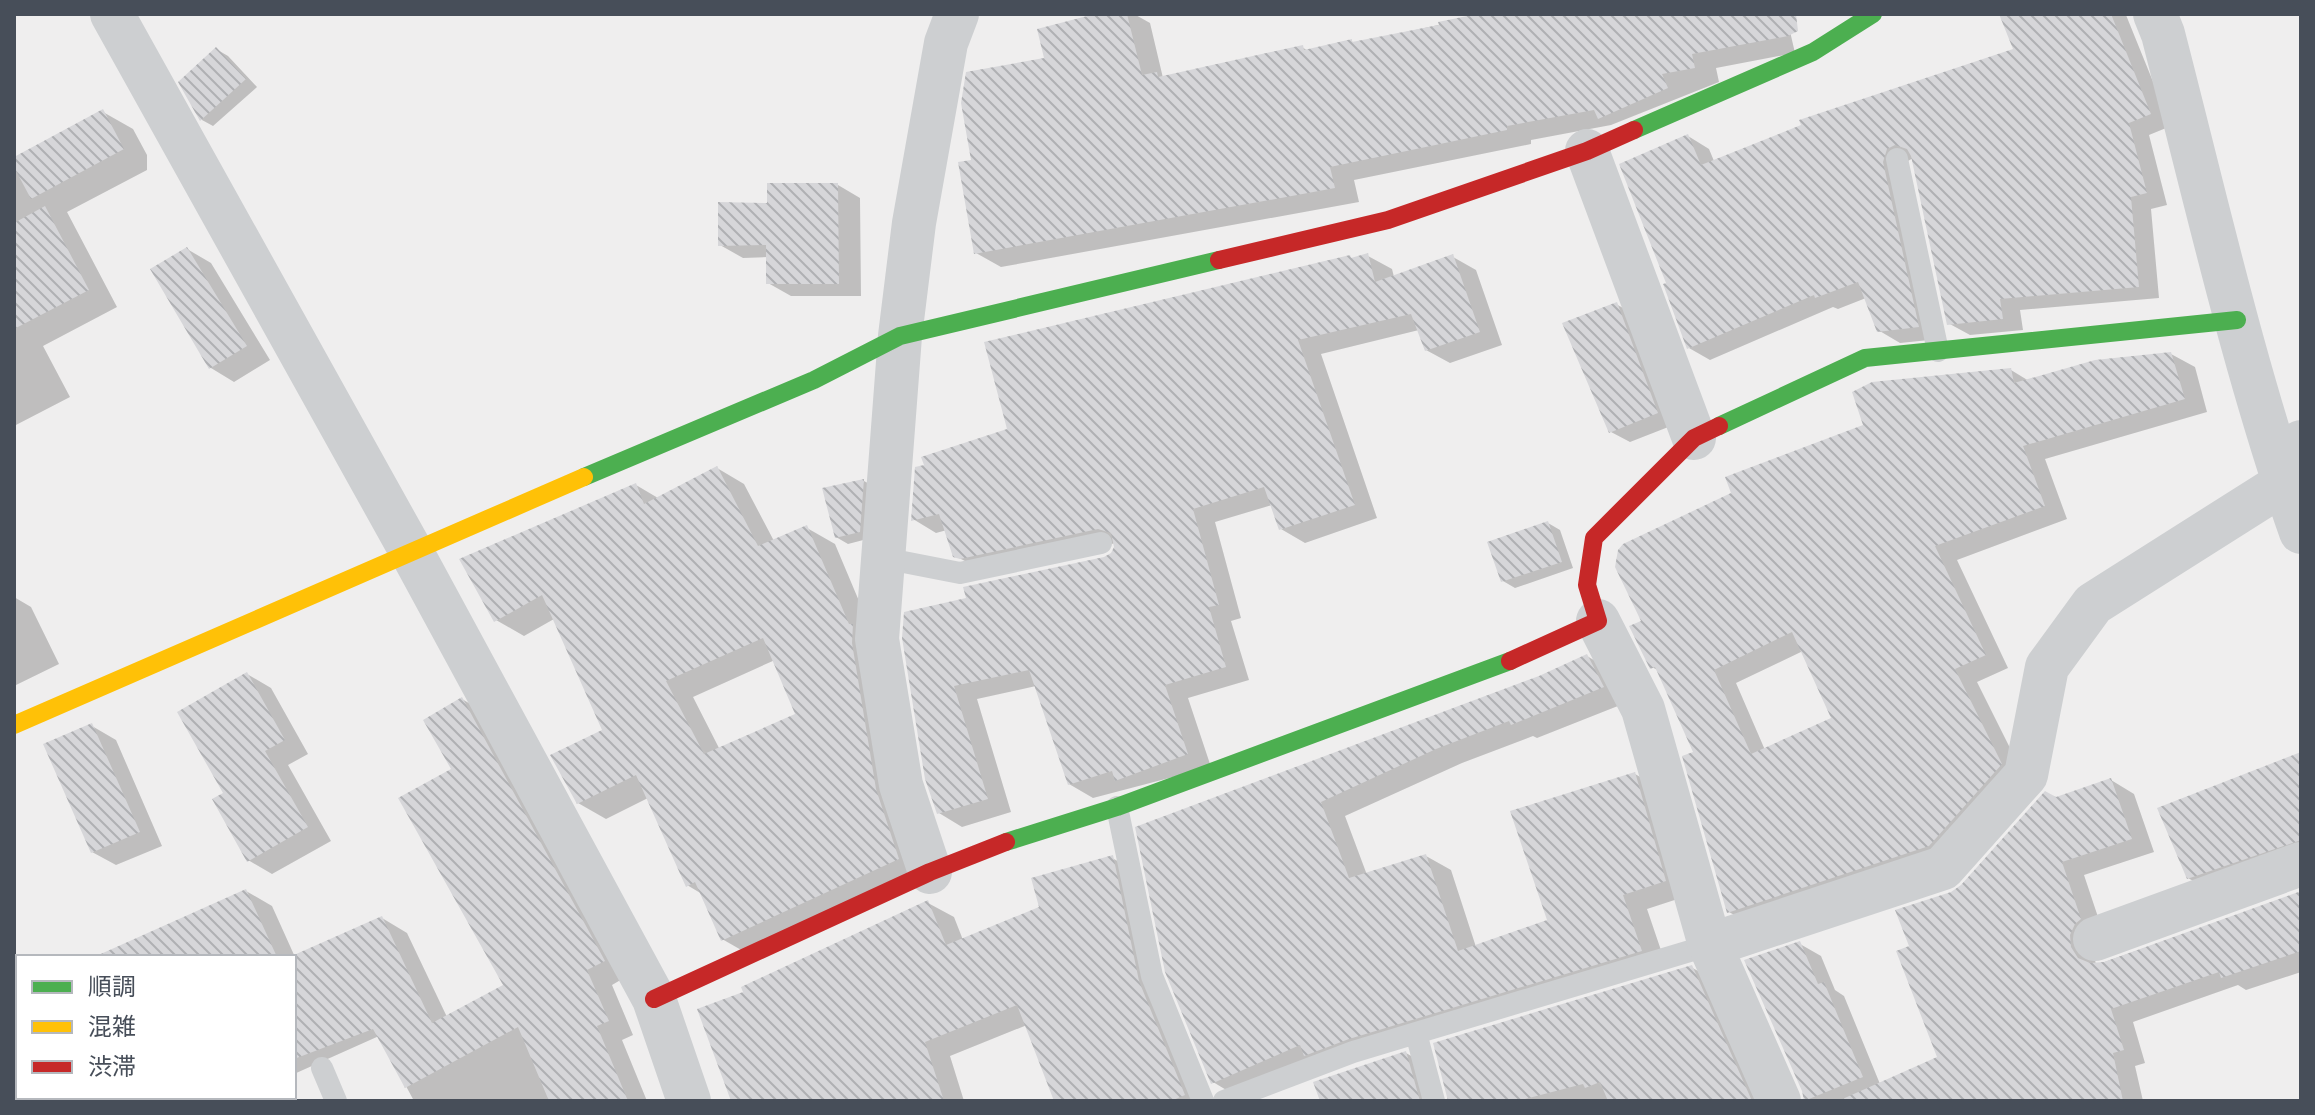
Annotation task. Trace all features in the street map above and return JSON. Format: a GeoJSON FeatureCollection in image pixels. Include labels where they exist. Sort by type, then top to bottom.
{"type":"FeatureCollection","features":[{"type":"Feature","properties":{"kind":"street"},"geometry":{"type":"LineString","coordinates":[[112,14],[411,551],[654,999],[689,1101]]}},
{"type":"Feature","properties":{"kind":"street"},"geometry":{"type":"LineString","coordinates":[[930,872],[901,785],[877,639],[900,336],[919,193],[946,43],[957,14]]}},
{"type":"Feature","properties":{"kind":"street"},"geometry":{"type":"LineString","coordinates":[[14,725],[411,551],[814,380],[900,336],[1388,220],[1587,151],[1813,52],[1873,14]]}},
{"type":"Feature","properties":{"kind":"street"},"geometry":{"type":"LineString","coordinates":[[2155,14],[2163,34],[2237,320],[2301,532]]}},
{"type":"Feature","properties":{"kind":"street"},"geometry":{"type":"LineString","coordinates":[[1587,151],[1694,438]]}},
{"type":"Feature","properties":{"kind":"street"},"geometry":{"type":"LineString","coordinates":[[1779,1101],[1710,945],[1643,709],[1598,621],[1587,585],[1594,538],[1694,438],[1865,358],[2237,320]]}},
{"type":"Feature","properties":{"kind":"street"},"geometry":{"type":"LineString","coordinates":[[1710,945],[1943,868],[2026,775],[2047,667],[2093,604],[2284,483],[2301,442]]}},
{"type":"Feature","properties":{"kind":"street"},"geometry":{"type":"LineString","coordinates":[[654,999],[930,872],[1025,834],[1117,807],[1530,653],[1598,621]]}},
{"type":"Feature","properties":{"kind":"street"},"geometry":{"type":"LineString","coordinates":[[2095,939],[2301,864]]}},
{"type":"Feature","properties":{"kind":"lane"},"geometry":{"type":"LineString","coordinates":[[1897,159],[1938,351]]}},
{"type":"Feature","properties":{"kind":"lane"},"geometry":{"type":"LineString","coordinates":[[883,558],[960,573],[1101,543]]}},
{"type":"Feature","properties":{"kind":"lane"},"geometry":{"type":"LineString","coordinates":[[1117,807],[1152,976],[1203,1101]]}},
{"type":"Feature","properties":{"kind":"lane"},"geometry":{"type":"LineString","coordinates":[[1224,1101],[1353,1052],[1710,945]]}},
{"type":"Feature","properties":{"kind":"lane"},"geometry":{"type":"LineString","coordinates":[[1416,1033],[1434,1101]]}},
{"type":"Feature","properties":{"kind":"lane"},"geometry":{"type":"LineString","coordinates":[[322,1068],[336,1101]]}},
{"type":"Feature","properties":{"kind":"building"},"geometry":{"type":"Polygon","coordinates":[[[1095,14],[1127,14],[1142,75],[1157,72],[1158,77],[1303,45],[1304,50],[1439,25],[1438,22],[1477,14],[1796,14],[1798,31],[1788,36],[1692,54],[1695,68],[1662,74],[1668,88],[1598,119],[1594,110],[1507,126],[1507,130],[1330,167],[1335,188],[974,254],[958,162],[971,160],[961,103],[966,72],[1044,58],[1037,29],[1095,14]]]}},
{"type":"Feature","properties":{"kind":"building"},"geometry":{"type":"Polygon","coordinates":[[[1999,14],[2111,14],[2151,114],[2129,123],[2147,193],[2131,197],[2139,287],[2000,299],[2003,319],[1947,325],[1911,156],[1907,149],[1895,145],[1887,149],[1883,162],[1919,327],[1877,332],[1858,282],[1815,298],[1814,295],[1687,349],[1663,284],[1666,283],[1619,164],[1688,134],[1701,165],[1801,125],[1799,120],[2013,49],[1999,14]]]}},
{"type":"Feature","properties":{"kind":"building"},"geometry":{"type":"Polygon","coordinates":[[[216,47],[246,79],[200,121],[178,82],[216,47]]]}},
{"type":"Feature","properties":{"kind":"building"},"geometry":{"type":"Polygon","coordinates":[[[103,109],[124,149],[31,199],[14,167],[14,157],[103,109]]]}},
{"type":"Feature","properties":{"kind":"building"},"geometry":{"type":"Polygon","coordinates":[[[767,183],[838,183],[839,284],[766,284],[766,245],[718,246],[718,202],[767,203],[767,183]]]}},
{"type":"Feature","properties":{"kind":"building"},"geometry":{"type":"Polygon","coordinates":[[[45,206],[89,290],[14,329],[14,223],[45,206]]]}},
{"type":"Feature","properties":{"kind":"building"},"geometry":{"type":"Polygon","coordinates":[[[187,247],[247,346],[209,369],[150,269],[187,247]]]}},
{"type":"Feature","properties":{"kind":"building"},"geometry":{"type":"Polygon","coordinates":[[[1368,253],[1375,282],[1453,254],[1480,332],[1425,351],[1411,314],[1298,340],[1355,505],[1279,530],[1264,487],[1193,509],[1219,605],[1209,607],[1226,667],[1165,685],[1188,754],[1115,781],[1112,771],[1068,785],[1029,670],[954,686],[988,799],[937,814],[925,779],[902,638],[904,612],[966,598],[963,587],[1104,557],[1114,547],[1111,533],[1098,529],[960,559],[953,557],[939,514],[911,521],[915,467],[924,465],[921,457],[1007,429],[984,342],[1368,253]]]}},
{"type":"Feature","properties":{"kind":"building"},"geometry":{"type":"Polygon","coordinates":[[[1617,302],[1658,413],[1609,433],[1562,323],[1617,302]]]}},
{"type":"Feature","properties":{"kind":"building"},"geometry":{"type":"Polygon","coordinates":[[[2171,352],[2185,399],[2023,446],[2045,506],[1935,546],[1986,655],[1955,669],[2002,764],[1929,846],[1727,913],[1682,756],[1693,752],[1655,667],[1650,669],[1629,626],[1641,621],[1615,567],[1618,550],[1623,544],[1731,493],[1725,477],[1863,425],[1852,392],[1872,382],[2011,368],[2014,383],[2095,360],[2171,352]],[[1792,632],[1714,670],[1751,754],[1831,718],[1792,632]]]}},
{"type":"Feature","properties":{"kind":"building"},"geometry":{"type":"Polygon","coordinates":[[[717,466],[758,546],[807,525],[849,624],[853,624],[852,643],[876,789],[899,859],[721,941],[695,882],[686,887],[636,775],[577,804],[550,755],[602,730],[542,595],[494,622],[459,559],[636,483],[644,504],[717,466]],[[763,638],[666,681],[704,754],[795,714],[763,638]]]}},
{"type":"Feature","properties":{"kind":"building"},"geometry":{"type":"Polygon","coordinates":[[[864,479],[860,532],[835,538],[822,488],[864,479]]]}},
{"type":"Feature","properties":{"kind":"building"},"geometry":{"type":"Polygon","coordinates":[[[1548,521],[1562,562],[1501,582],[1487,542],[1548,521]]]}},
{"type":"Feature","properties":{"kind":"building"},"geometry":{"type":"Polygon","coordinates":[[[1587,654],[1604,687],[1511,725],[1509,721],[1436,749],[1321,802],[1349,878],[1426,854],[1458,951],[1547,920],[1510,811],[1635,772],[1666,881],[1623,895],[1642,951],[1349,1039],[1304,1056],[1300,1045],[1211,1084],[1165,972],[1135,827],[1539,676],[1587,654]]]}},
{"type":"Feature","properties":{"kind":"building"},"geometry":{"type":"Polygon","coordinates":[[[247,672],[285,740],[265,751],[308,827],[247,862],[212,799],[223,793],[177,712],[247,672]]]}},
{"type":"Feature","properties":{"kind":"building"},"geometry":{"type":"Polygon","coordinates":[[[462,697],[605,961],[587,970],[609,1021],[597,1026],[628,1101],[549,1101],[518,1027],[405,1088],[373,1029],[296,1058],[294,955],[382,916],[432,1023],[503,985],[398,798],[451,769],[423,720],[462,697]]]}},
{"type":"Feature","properties":{"kind":"building"},"geometry":{"type":"Polygon","coordinates":[[[92,723],[140,832],[91,853],[43,744],[92,723]]]}},
{"type":"Feature","properties":{"kind":"building"},"geometry":{"type":"Polygon","coordinates":[[[2301,752],[2301,840],[2187,879],[2157,808],[2301,752]]]}},
{"type":"Feature","properties":{"kind":"building"},"geometry":{"type":"Polygon","coordinates":[[[2111,778],[2132,839],[2062,862],[2081,919],[2070,935],[2071,947],[2078,958],[2090,963],[2104,962],[2301,891],[2301,951],[2221,978],[2219,972],[2111,1009],[2124,1050],[2113,1053],[2123,1101],[1838,1101],[1937,1057],[1896,951],[1909,946],[1895,910],[1951,892],[1961,885],[2045,791],[2056,797],[2111,778]]]}},
{"type":"Feature","properties":{"kind":"building"},"geometry":{"type":"Polygon","coordinates":[[[1113,855],[1139,981],[1185,1095],[1171,1101],[1054,1101],[1017,1005],[925,1042],[944,1101],[731,1101],[697,1009],[743,992],[741,987],[928,900],[946,945],[1039,907],[1031,878],[1113,855]]]}},
{"type":"Feature","properties":{"kind":"building"},"geometry":{"type":"Polygon","coordinates":[[[246,889],[276,955],[98,955],[246,889]]]}},
{"type":"Feature","properties":{"kind":"building"},"geometry":{"type":"Polygon","coordinates":[[[1800,941],[1818,984],[1824,982],[1863,1077],[1804,1101],[1744,960],[1800,941]]]}},
{"type":"Feature","properties":{"kind":"building"},"geometry":{"type":"Polygon","coordinates":[[[1692,965],[1752,1101],[1608,1101],[1600,1082],[1585,1088],[1583,1084],[1517,1101],[1448,1101],[1433,1043],[1692,965]]]}},
{"type":"Feature","properties":{"kind":"building"},"geometry":{"type":"Polygon","coordinates":[[[1406,1051],[1420,1101],[1320,1101],[1313,1082],[1406,1051]]]}},
{"type":"Feature","properties":{"kind":"traffic: fast"},"geometry":{"type":"LineString","coordinates":[[1634,130],[1813,52],[1873,14]]}},
{"type":"Feature","properties":{"kind":"traffic: fast"},"geometry":{"type":"LineString","coordinates":[[584,477],[814,380],[900,336],[1219,260]]}},
{"type":"Feature","properties":{"kind":"traffic: fast"},"geometry":{"type":"LineString","coordinates":[[1719,426],[1865,358],[2237,320]]}},
{"type":"Feature","properties":{"kind":"traffic: fast"},"geometry":{"type":"LineString","coordinates":[[1006,842],[1117,807],[1510,661]]}},
{"type":"Feature","properties":{"kind":"traffic: slow"},"geometry":{"type":"LineString","coordinates":[[14,725],[584,477]]}},
{"type":"Feature","properties":{"kind":"traffic: jam"},"geometry":{"type":"LineString","coordinates":[[1219,260],[1388,220],[1587,151],[1634,130]]}},
{"type":"Feature","properties":{"kind":"traffic: jam"},"geometry":{"type":"LineString","coordinates":[[1510,661],[1598,621],[1587,585],[1594,538],[1694,438],[1719,426]]}},
{"type":"Feature","properties":{"kind":"traffic: jam"},"geometry":{"type":"LineString","coordinates":[[654,999],[930,872],[1006,842]]}}]}
